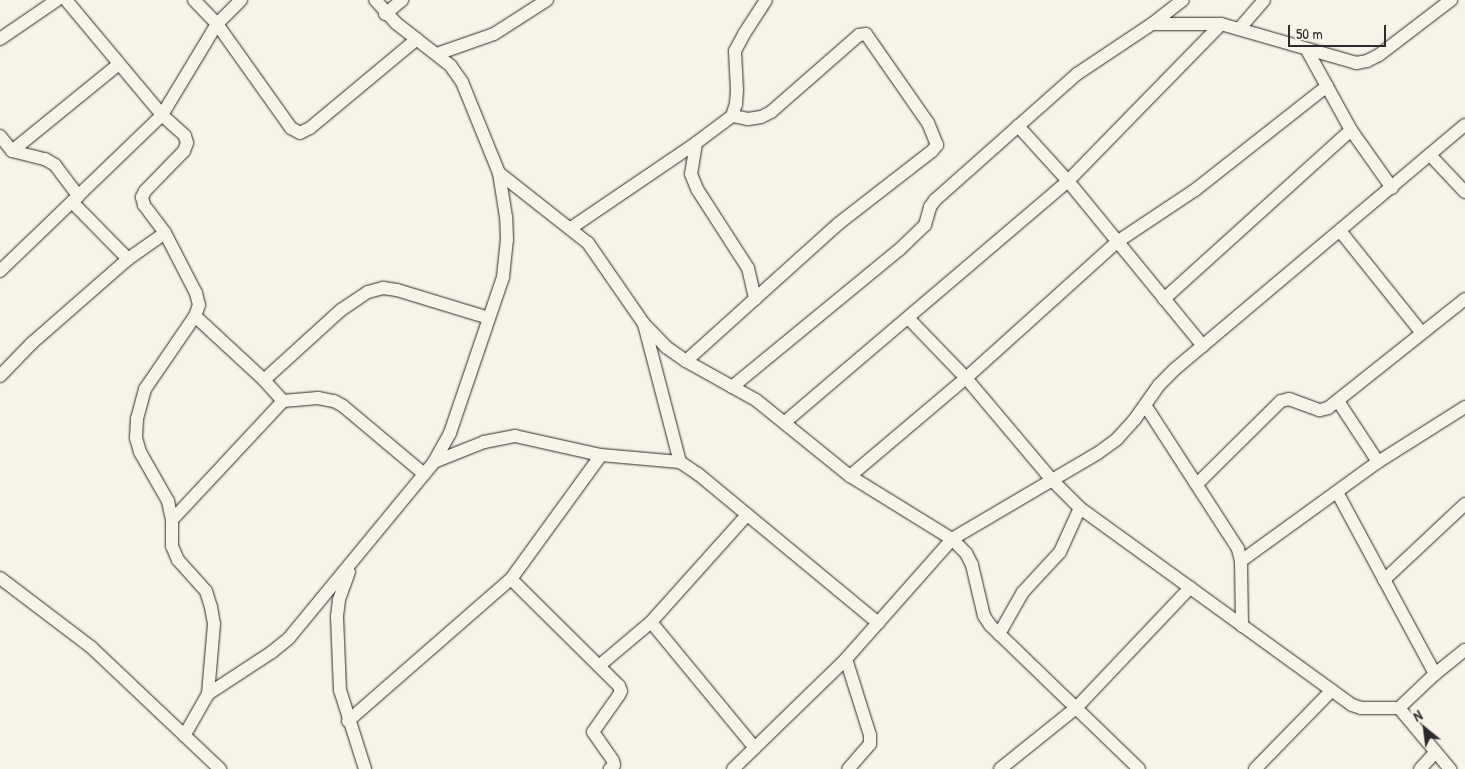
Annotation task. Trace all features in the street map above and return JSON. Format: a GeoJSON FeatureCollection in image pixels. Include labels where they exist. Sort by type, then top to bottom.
{"type":"FeatureCollection","features":[{"type":"Feature","properties":{"kind":"street"},"geometry":{"type":"LineString","coordinates":[[0,39],[56,0]]}},
{"type":"Feature","properties":{"kind":"street"},"geometry":{"type":"LineString","coordinates":[[66,0],[162,115],[185,136],[187,144],[184,151],[145,191],[142,198],[144,205],[165,233],[196,293],[199,305],[195,316],[145,389],[137,419],[136,438],[140,452],[168,501],[172,520],[172,546],[178,560],[206,591],[214,624],[208,694],[184,736]]}},
{"type":"Feature","properties":{"kind":"street"},"geometry":{"type":"LineString","coordinates":[[194,0],[217,24],[291,128],[300,133],[310,128],[417,39]]}},
{"type":"Feature","properties":{"kind":"street"},"geometry":{"type":"LineString","coordinates":[[0,271],[162,115],[217,24],[240,0]]}},
{"type":"Feature","properties":{"kind":"street"},"geometry":{"type":"LineString","coordinates":[[208,694],[272,652],[289,638],[434,462],[450,433],[502,277],[507,240],[506,217],[499,173],[462,82],[451,66],[385,14],[375,0]]}},
{"type":"Feature","properties":{"kind":"street"},"geometry":{"type":"LineString","coordinates":[[385,14],[402,0]]}},
{"type":"Feature","properties":{"kind":"street"},"geometry":{"type":"LineString","coordinates":[[438,54],[494,34],[548,0]]}},
{"type":"Feature","properties":{"kind":"street"},"geometry":{"type":"LineString","coordinates":[[571,228],[696,143],[732,116],[738,90],[736,51],[744,34],[766,0]]}},
{"type":"Feature","properties":{"kind":"street"},"geometry":{"type":"LineString","coordinates":[[732,387],[899,250],[925,225],[930,206],[935,200],[1077,74],[1152,24],[1182,0]]}},
{"type":"Feature","properties":{"kind":"street"},"geometry":{"type":"LineString","coordinates":[[1239,29],[1264,0]]}},
{"type":"Feature","properties":{"kind":"street"},"geometry":{"type":"LineString","coordinates":[[1152,24],[1221,24],[1356,63],[1367,61],[1379,55],[1452,0]]}},
{"type":"Feature","properties":{"kind":"street"},"geometry":{"type":"LineString","coordinates":[[786,422],[1068,181],[1221,24]]}},
{"type":"Feature","properties":{"kind":"street"},"geometry":{"type":"LineString","coordinates":[[686,361],[838,224],[932,151],[936,145],[928,123],[866,34],[859,34],[771,112],[761,117],[732,116]]}},
{"type":"Feature","properties":{"kind":"street"},"geometry":{"type":"LineString","coordinates":[[1306,50],[1351,130],[1392,188]]}},
{"type":"Feature","properties":{"kind":"street"},"geometry":{"type":"LineString","coordinates":[[12,151],[119,64]]}},
{"type":"Feature","properties":{"kind":"street"},"geometry":{"type":"LineString","coordinates":[[850,476],[966,378],[1117,242],[1195,190],[1327,86]]}},
{"type":"Feature","properties":{"kind":"street"},"geometry":{"type":"LineString","coordinates":[[737,768],[846,659],[952,539],[1098,452],[1117,438],[1159,385],[1465,125]]}},
{"type":"Feature","properties":{"kind":"street"},"geometry":{"type":"LineString","coordinates":[[1018,126],[1068,181],[1203,346]]}},
{"type":"Feature","properties":{"kind":"street"},"geometry":{"type":"LineString","coordinates":[[1164,299],[1351,130]]}},
{"type":"Feature","properties":{"kind":"street"},"geometry":{"type":"LineString","coordinates":[[0,136],[12,151],[45,159],[55,165],[75,199],[128,258]]}},
{"type":"Feature","properties":{"kind":"street"},"geometry":{"type":"LineString","coordinates":[[696,143],[691,174],[697,189],[748,268],[755,299]]}},
{"type":"Feature","properties":{"kind":"street"},"geometry":{"type":"LineString","coordinates":[[1430,155],[1465,192]]}},
{"type":"Feature","properties":{"kind":"street"},"geometry":{"type":"LineString","coordinates":[[499,173],[588,243],[603,262],[644,324],[666,347],[686,361],[756,400],[786,422],[806,442],[850,476],[952,539],[966,553],[972,565],[984,616],[999,634],[1139,769]]}},
{"type":"Feature","properties":{"kind":"street"},"geometry":{"type":"LineString","coordinates":[[1341,232],[1422,333]]}},
{"type":"Feature","properties":{"kind":"street"},"geometry":{"type":"LineString","coordinates":[[0,376],[32,343],[128,258],[165,233]]}},
{"type":"Feature","properties":{"kind":"street"},"geometry":{"type":"LineString","coordinates":[[264,380],[341,310],[368,292],[383,288],[397,290],[489,318]]}},
{"type":"Feature","properties":{"kind":"street"},"geometry":{"type":"LineString","coordinates":[[1197,484],[1281,401],[1289,399],[1320,410],[1328,408],[1465,299]]}},
{"type":"Feature","properties":{"kind":"street"},"geometry":{"type":"LineString","coordinates":[[195,316],[264,380],[283,401]]}},
{"type":"Feature","properties":{"kind":"street"},"geometry":{"type":"LineString","coordinates":[[908,318],[966,378],[1051,479],[1080,508],[1242,626],[1360,708],[1399,708],[1435,674],[1465,650]]}},
{"type":"Feature","properties":{"kind":"street"},"geometry":{"type":"LineString","coordinates":[[644,324],[680,462]]}},
{"type":"Feature","properties":{"kind":"street"},"geometry":{"type":"LineString","coordinates":[[172,520],[283,401],[318,398],[334,401],[343,406],[424,474]]}},
{"type":"Feature","properties":{"kind":"street"},"geometry":{"type":"LineString","coordinates":[[1338,401],[1378,462]]}},
{"type":"Feature","properties":{"kind":"street"},"geometry":{"type":"LineString","coordinates":[[1145,404],[1232,538],[1241,561],[1242,626]]}},
{"type":"Feature","properties":{"kind":"street"},"geometry":{"type":"LineString","coordinates":[[1241,561],[1378,462],[1464,410]]}},
{"type":"Feature","properties":{"kind":"street"},"geometry":{"type":"LineString","coordinates":[[434,462],[484,442],[514,436],[600,455],[680,462],[748,515],[878,623]]}},
{"type":"Feature","properties":{"kind":"street"},"geometry":{"type":"LineString","coordinates":[[348,721],[511,578],[600,455]]}},
{"type":"Feature","properties":{"kind":"street"},"geometry":{"type":"LineString","coordinates":[[1337,492],[1435,674]]}},
{"type":"Feature","properties":{"kind":"street"},"geometry":{"type":"LineString","coordinates":[[1384,580],[1465,504]]}},
{"type":"Feature","properties":{"kind":"street"},"geometry":{"type":"LineString","coordinates":[[999,634],[1023,592],[1060,552],[1080,508]]}},
{"type":"Feature","properties":{"kind":"street"},"geometry":{"type":"LineString","coordinates":[[600,665],[652,622],[748,515]]}},
{"type":"Feature","properties":{"kind":"street"},"geometry":{"type":"LineString","coordinates":[[351,565],[339,600],[337,616],[340,690],[348,721],[365,769]]}},
{"type":"Feature","properties":{"kind":"street"},"geometry":{"type":"LineString","coordinates":[[0,578],[91,647],[220,769]]}},
{"type":"Feature","properties":{"kind":"street"},"geometry":{"type":"LineString","coordinates":[[511,578],[600,665],[621,691],[593,732],[613,761],[614,764],[610,769]]}},
{"type":"Feature","properties":{"kind":"street"},"geometry":{"type":"LineString","coordinates":[[1000,769],[1076,708],[1190,588]]}},
{"type":"Feature","properties":{"kind":"street"},"geometry":{"type":"LineString","coordinates":[[652,622],[755,748]]}},
{"type":"Feature","properties":{"kind":"street"},"geometry":{"type":"LineString","coordinates":[[846,659],[870,735],[870,744],[855,766]]}},
{"type":"Feature","properties":{"kind":"street"},"geometry":{"type":"LineString","coordinates":[[1255,769],[1332,690]]}},
{"type":"Feature","properties":{"kind":"street"},"geometry":{"type":"LineString","coordinates":[[1399,708],[1450,769]]}},
{"type":"Feature","properties":{"kind":"street"},"geometry":{"type":"LineString","coordinates":[[1420,769],[1436,752]]}}]}
